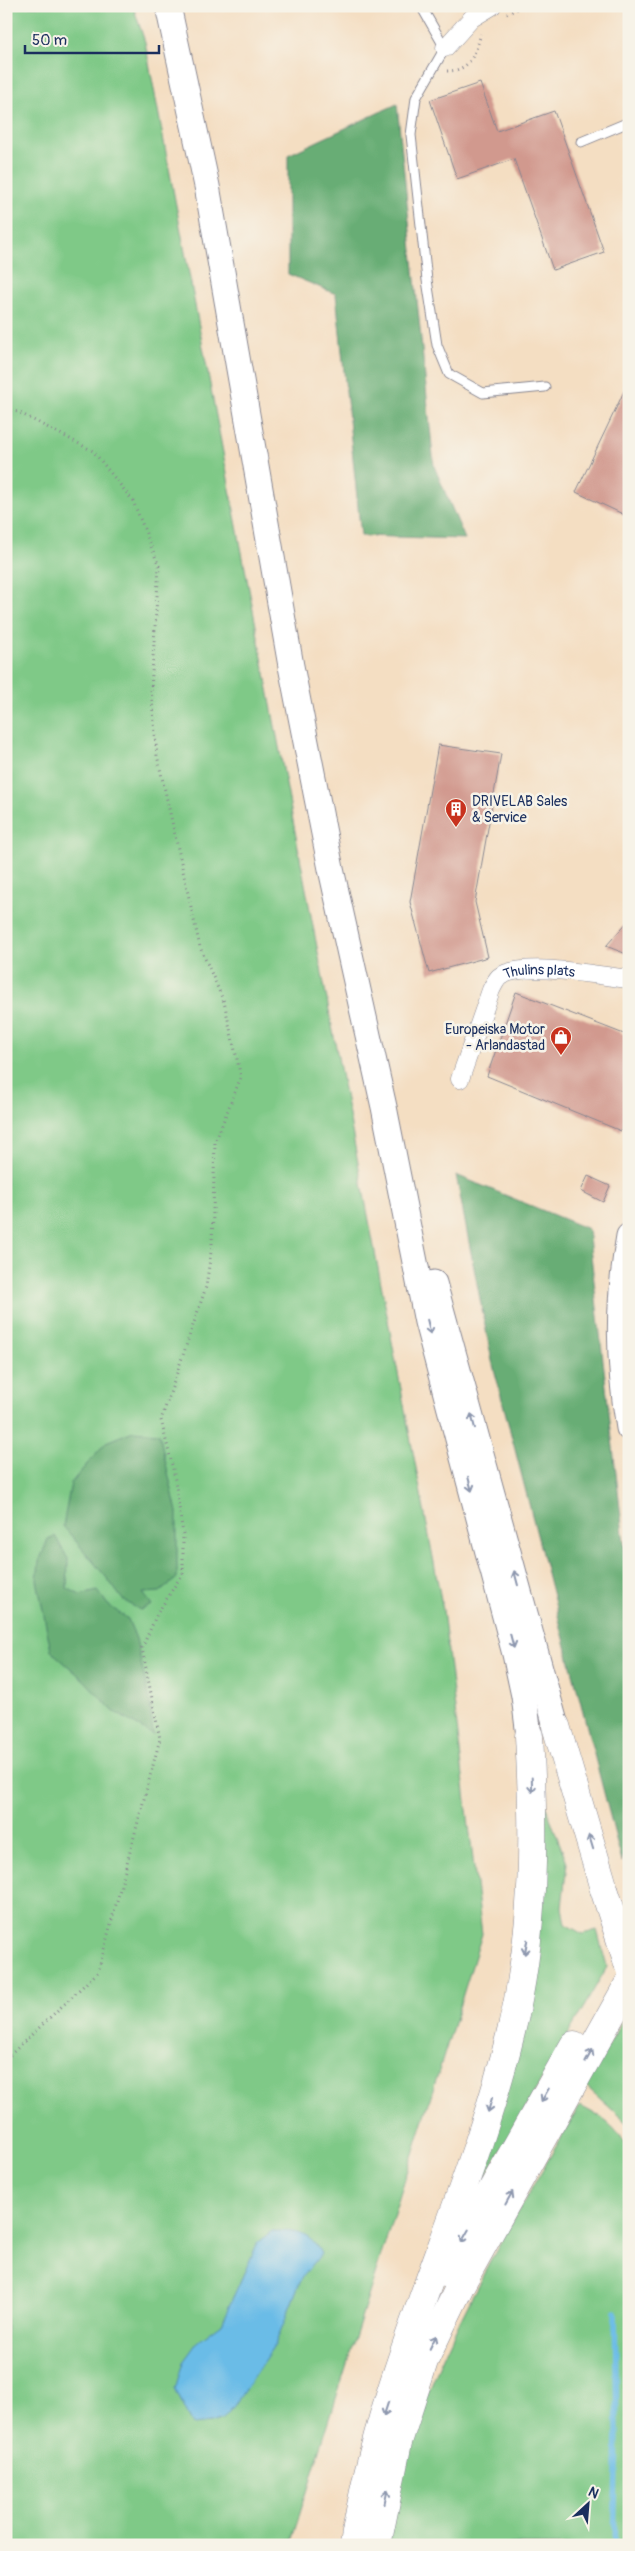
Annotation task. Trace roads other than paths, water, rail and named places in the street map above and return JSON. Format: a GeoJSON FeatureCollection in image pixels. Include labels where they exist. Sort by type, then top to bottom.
{"type":"FeatureCollection","features":[{"type":"Feature","properties":{"kind":"highway"},"geometry":{"type":"LineString","coordinates":[[556,1726],[604,1889],[629,1966]]}},
{"type":"Feature","properties":{"kind":"highway"},"geometry":{"type":"LineString","coordinates":[[354,2545],[361,2500],[379,2429],[400,2362],[486,2120],[511,2031],[529,1927],[534,1841],[529,1736]]}},
{"type":"Feature","properties":{"kind":"highway"},"geometry":{"type":"LineString","coordinates":[[400,2362],[448,2267],[629,1945]]}},
{"type":"Feature","properties":{"kind":"highway"},"geometry":{"type":"LineString","coordinates":[[377,2545],[398,2442],[424,2360],[461,2284],[629,1983]]}},
{"type":"Feature","properties":{"kind":"main road"},"geometry":{"type":"LineString","coordinates":[[156,6],[184,85]]}},
{"type":"Feature","properties":{"kind":"main road"},"geometry":{"type":"LineString","coordinates":[[168,6],[207,186],[291,666],[319,811],[384,1107],[427,1322],[516,1654],[529,1736]]}},
{"type":"Feature","properties":{"kind":"main road"},"geometry":{"type":"LineString","coordinates":[[384,1107],[444,1316],[556,1726]]}},
{"type":"Feature","properties":{"kind":"main road"},"geometry":{"type":"LineString","coordinates":[[629,1236],[620,1310],[619,1356],[629,1428]]}},
{"type":"Feature","properties":{"kind":"street"},"geometry":{"type":"LineString","coordinates":[[445,48],[472,18],[498,11]]}},
{"type":"Feature","properties":{"kind":"street","name":"Thulins plats"},"geometry":{"type":"LineString","coordinates":[[460,1079],[491,990],[498,978],[510,972],[537,968],[629,979]]}},
{"type":"Feature","properties":{"kind":"lane"},"geometry":{"type":"LineString","coordinates":[[421,6],[445,48],[416,98],[410,135],[427,280],[437,345],[449,374],[483,393],[545,388]]}},
{"type":"Feature","properties":{"kind":"lane"},"geometry":{"type":"LineString","coordinates":[[581,142],[629,122]]}},
{"type":"Feature","properties":{"kind":"water"},"geometry":{"type":"Polygon","coordinates":[[[272,2231],[301,2234],[312,2241],[321,2254],[301,2279],[275,2345],[234,2406],[223,2419],[211,2423],[193,2425],[175,2389],[183,2362],[199,2340],[221,2324],[258,2242],[272,2231]]]}},
{"type":"Feature","properties":{"kind":"waterway"},"geometry":{"type":"LineString","coordinates":[[614,2545],[617,2431],[615,2312]]}},
{"type":"Feature","properties":{"kind":"place","name":"DRIVELAB Sales & Service"},"geometry":{"type":"Point","coordinates":[456,828]}},
{"type":"Feature","properties":{"kind":"place","name":"Europeiska Motor - Arlandastad"},"geometry":{"type":"Point","coordinates":[561,1056]}}]}
